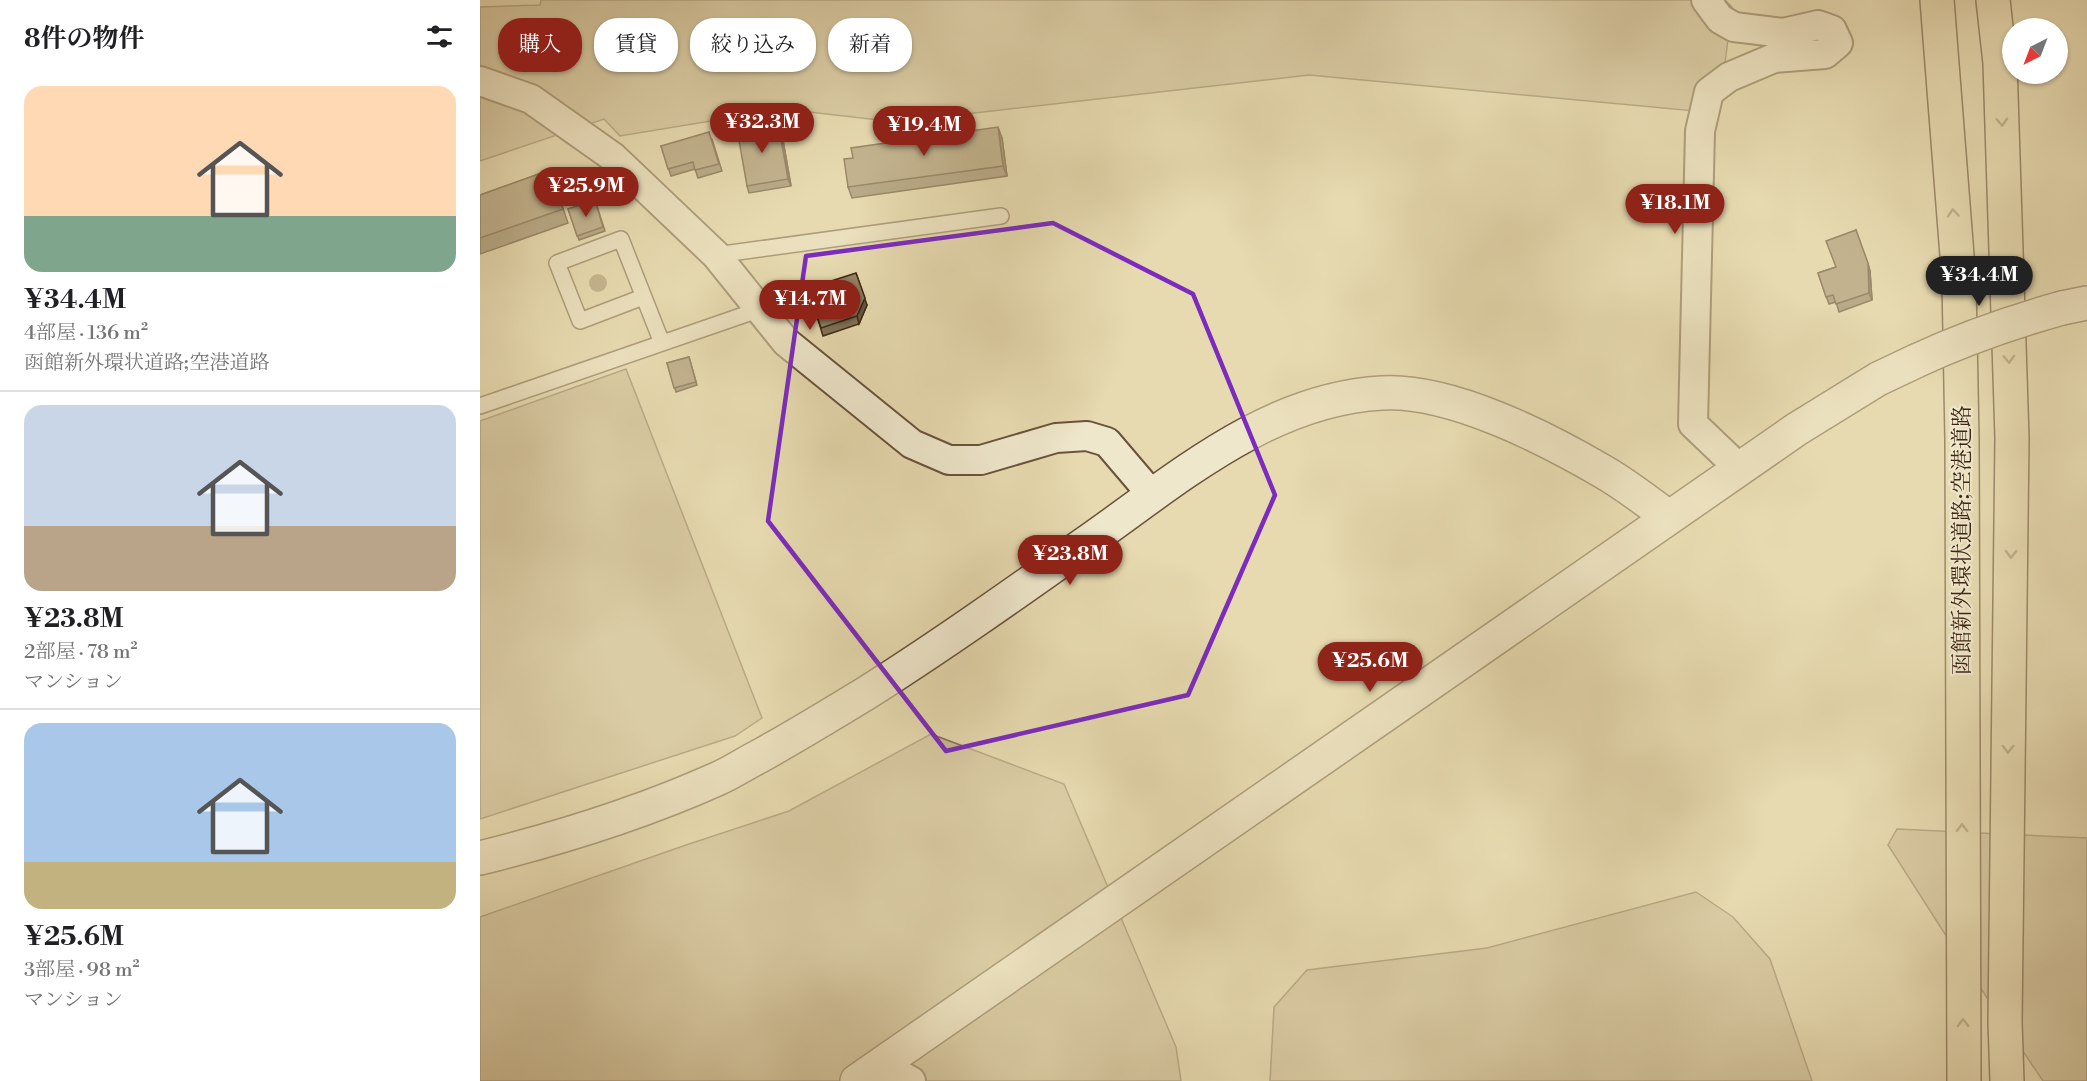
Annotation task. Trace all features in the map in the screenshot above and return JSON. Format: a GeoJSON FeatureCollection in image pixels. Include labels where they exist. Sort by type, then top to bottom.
{"type":"FeatureCollection","features":[{"type":"Feature","properties":{"kind":"highway"},"geometry":{"type":"LineString","coordinates":[[1927,0],[1941,64]]}},
{"type":"Feature","properties":{"kind":"highway","name":"函館新外環状道路;空港道路"},"geometry":{"type":"LineString","coordinates":[[1937,0],[1960,292],[1964,1081]]}},
{"type":"Feature","properties":{"kind":"highway"},"geometry":{"type":"LineString","coordinates":[[1992,0],[2000,63]]}},
{"type":"Feature","properties":{"kind":"highway"},"geometry":{"type":"LineString","coordinates":[[2002,0],[2000,63],[2012,438],[2005,1023],[2007,1081]]}},
{"type":"Feature","properties":{"kind":"street"},"geometry":{"type":"LineString","coordinates":[[1706,0],[1720,19],[1734,27],[1783,33],[1818,25],[1833,30],[1838,43],[1825,54],[1774,58],[1729,77],[1709,92],[1700,131],[1693,424],[1739,468]]}},
{"type":"Feature","properties":{"kind":"street"},"geometry":{"type":"LineString","coordinates":[[480,81],[531,99],[613,157],[716,255],[786,342],[912,444],[949,460],[981,460],[1056,438],[1087,436],[1107,442],[1153,496]]}},
{"type":"Feature","properties":{"kind":"street"},"geometry":{"type":"LineString","coordinates":[[869,1073],[1797,429],[1868,385],[1916,361],[1979,334],[2075,305]]}},
{"type":"Feature","properties":{"kind":"street"},"geometry":{"type":"LineString","coordinates":[[480,858],[619,818],[719,779],[871,690],[1025,586],[1222,447],[1292,411],[1347,396],[1385,393],[1423,397],[1469,408],[1533,435],[1602,471],[1668,517]]}},
{"type":"Feature","properties":{"kind":"street"},"geometry":{"type":"LineString","coordinates":[[869,1073],[911,1081]]}},
{"type":"Feature","properties":{"kind":"lane"},"geometry":{"type":"LineString","coordinates":[[716,255],[1001,216]]}},
{"type":"Feature","properties":{"kind":"lane"},"geometry":{"type":"LineString","coordinates":[[643,297],[580,321],[557,263],[621,239],[662,343]]}},
{"type":"Feature","properties":{"kind":"lane"},"geometry":{"type":"LineString","coordinates":[[480,406],[760,309]]}},
{"type":"Feature","properties":{"kind":"highlighted area"},"geometry":{"type":"Polygon","coordinates":[[[1053,223],[1193,294],[1275,495],[1188,695],[946,751],[768,521],[806,256],[1053,223]]]}},
{"type":"Feature","properties":{"kind":"shaded area"},"geometry":{"type":"Polygon","coordinates":[[[541,0],[1725,0],[1732,7],[1724,71],[1695,111],[1309,75],[896,122],[783,109],[620,136],[604,119],[480,161],[480,7],[540,5],[541,0]]]}},
{"type":"Feature","properties":{"kind":"shaded area"},"geometry":{"type":"Polygon","coordinates":[[[626,369],[762,718],[735,736],[480,819],[480,421],[626,369]]]}},
{"type":"Feature","properties":{"kind":"shaded area"},"geometry":{"type":"Polygon","coordinates":[[[931,734],[1064,784],[1176,1047],[1181,1081],[480,1081],[480,917],[789,811],[931,734]]]}},
{"type":"Feature","properties":{"kind":"shaded area"},"geometry":{"type":"Polygon","coordinates":[[[1897,829],[2087,838],[2087,1081],[2043,1081],[1888,845],[1897,829]]]}},
{"type":"Feature","properties":{"kind":"shaded area"},"geometry":{"type":"Polygon","coordinates":[[[1696,892],[1733,917],[1770,959],[1812,1081],[1270,1081],[1274,1007],[1307,970],[1487,948],[1696,892]]]}},
{"type":"Feature","properties":{"kind":"building"},"geometry":{"type":"Polygon","coordinates":[[[778,122],[788,179],[747,186],[737,129],[778,122]]]}},
{"type":"Feature","properties":{"kind":"building"},"geometry":{"type":"Polygon","coordinates":[[[998,127],[1003,166],[848,187],[844,159],[853,158],[851,148],[998,127]]]}},
{"type":"Feature","properties":{"kind":"building"},"geometry":{"type":"Polygon","coordinates":[[[709,132],[719,164],[695,170],[693,162],[668,169],[661,146],[709,132]]]}},
{"type":"Feature","properties":{"kind":"building"},"geometry":{"type":"Polygon","coordinates":[[[550,170],[563,209],[480,238],[480,195],[550,170]]]}},
{"type":"Feature","properties":{"kind":"building"},"geometry":{"type":"Polygon","coordinates":[[[595,200],[603,227],[577,236],[568,209],[595,200]]]}},
{"type":"Feature","properties":{"kind":"building"},"geometry":{"type":"Polygon","coordinates":[[[1856,230],[1868,263],[1869,293],[1836,304],[1833,295],[1826,297],[1818,273],[1836,267],[1826,241],[1856,230]]]}},
{"type":"Feature","properties":{"kind":"building"},"geometry":{"type":"Polygon","coordinates":[[[856,273],[865,298],[857,316],[821,328],[815,310],[827,307],[819,285],[856,273]]]}},
{"type":"Feature","properties":{"kind":"building"},"geometry":{"type":"Polygon","coordinates":[[[689,357],[696,382],[674,388],[667,363],[689,357]]]}}]}
